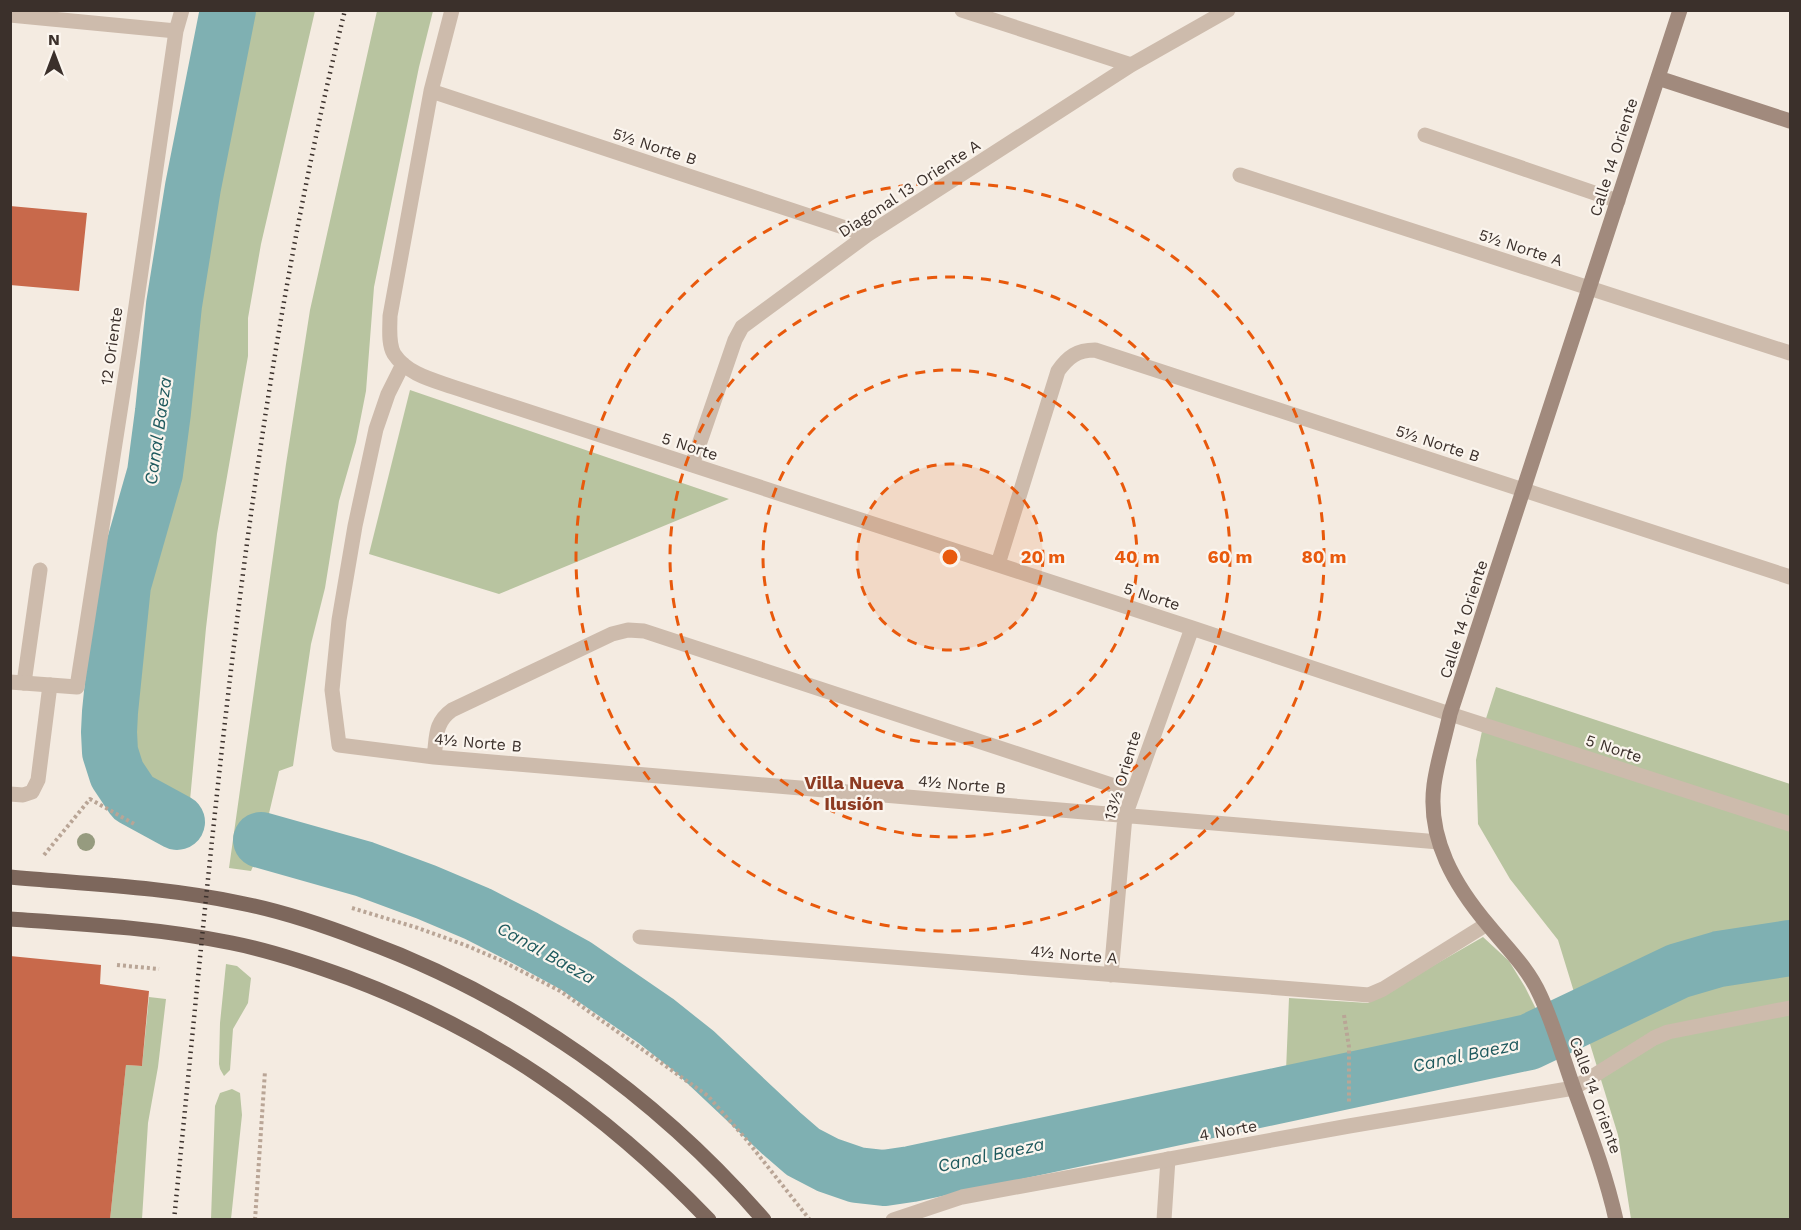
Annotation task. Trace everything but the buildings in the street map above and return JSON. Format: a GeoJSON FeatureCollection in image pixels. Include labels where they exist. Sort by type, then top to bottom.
{"type":"FeatureCollection","features":[{"type":"Feature","properties":{"kind":"main road"},"geometry":{"type":"LineString","coordinates":[[10,877],[130,887],[242,903],[342,932],[394,951],[441,972],[534,1022],[624,1086],[708,1160],[764,1220]]}},
{"type":"Feature","properties":{"kind":"main road"},"geometry":{"type":"LineString","coordinates":[[10,919],[125,927],[234,943],[281,955],[378,989],[469,1032],[558,1087],[638,1152],[709,1220]]}},
{"type":"Feature","properties":{"kind":"street","name":"12 Oriente"},"geometry":{"type":"LineString","coordinates":[[50,685],[77,687],[176,31],[182,10]]}},
{"type":"Feature","properties":{"kind":"street"},"geometry":{"type":"LineString","coordinates":[[403,364],[394,353],[390,338],[390,316],[431,91],[452,10]]}},
{"type":"Feature","properties":{"kind":"street"},"geometry":{"type":"LineString","coordinates":[[963,10],[1131,65]]}},
{"type":"Feature","properties":{"kind":"street","name":"Diagonal 13 Oriente A"},"geometry":{"type":"LineString","coordinates":[[692,465],[735,340],[742,327],[867,235],[1131,65],[1228,10]]}},
{"type":"Feature","properties":{"kind":"street","name":"Calle 14 Oriente"},"geometry":{"type":"LineString","coordinates":[[1616,1220],[1609,1186],[1540,994],[1517,957],[1487,924],[1445,861],[1434,825],[1434,785],[1450,714],[1680,10]]}},
{"type":"Feature","properties":{"kind":"street"},"geometry":{"type":"LineString","coordinates":[[10,15],[176,31]]}},
{"type":"Feature","properties":{"kind":"street"},"geometry":{"type":"LineString","coordinates":[[1658,78],[1791,121]]}},
{"type":"Feature","properties":{"kind":"street","name":"5½ Norte B"},"geometry":{"type":"LineString","coordinates":[[431,91],[867,235]]}},
{"type":"Feature","properties":{"kind":"street"},"geometry":{"type":"LineString","coordinates":[[1425,135],[1618,201]]}},
{"type":"Feature","properties":{"kind":"street","name":"5½ Norte A"},"geometry":{"type":"LineString","coordinates":[[1240,175],[1791,353]]}},
{"type":"Feature","properties":{"kind":"street","name":"5½ Norte B"},"geometry":{"type":"LineString","coordinates":[[998,564],[1058,371],[1074,353],[1095,350],[1791,577]]}},
{"type":"Feature","properties":{"kind":"street","name":"5 Norte"},"geometry":{"type":"LineString","coordinates":[[403,364],[414,372],[437,382],[1791,824]]}},
{"type":"Feature","properties":{"kind":"street","name":"4½ Norte B"},"geometry":{"type":"LineString","coordinates":[[403,364],[388,394],[376,429],[355,526],[341,609],[332,690],[339,745],[434,757],[1438,842]]}},
{"type":"Feature","properties":{"kind":"street"},"geometry":{"type":"LineString","coordinates":[[10,794],[23,795],[32,792],[38,780],[50,685],[17,682],[40,570]]}},
{"type":"Feature","properties":{"kind":"street","name":"13½ Oriente"},"geometry":{"type":"LineString","coordinates":[[1111,975],[1125,816],[1192,628]]}},
{"type":"Feature","properties":{"kind":"street"},"geometry":{"type":"LineString","coordinates":[[434,757],[438,726],[443,716],[452,710],[612,634],[628,630],[644,631],[1133,792]]}},
{"type":"Feature","properties":{"kind":"street","name":"4½ Norte A"},"geometry":{"type":"LineString","coordinates":[[640,937],[1369,995],[1383,989],[1487,924]]}},
{"type":"Feature","properties":{"kind":"street"},"geometry":{"type":"LineString","coordinates":[[1574,1088],[1654,1038],[1668,1032],[1791,1008]]}},
{"type":"Feature","properties":{"kind":"street","name":"4 Norte"},"geometry":{"type":"LineString","coordinates":[[893,1220],[962,1197],[1349,1126],[1574,1088]]}},
{"type":"Feature","properties":{"kind":"street"},"geometry":{"type":"LineString","coordinates":[[1164,1220],[1168,1159]]}},
{"type":"Feature","properties":{"kind":"path"},"geometry":{"type":"LineString","coordinates":[[44,855],[90,799],[136,825]]}},
{"type":"Feature","properties":{"kind":"path"},"geometry":{"type":"LineString","coordinates":[[117,965],[159,969]]}},
{"type":"Feature","properties":{"kind":"path"},"geometry":{"type":"LineString","coordinates":[[1340,994],[1349,1047],[1349,1126]]}},
{"type":"Feature","properties":{"kind":"path"},"geometry":{"type":"LineString","coordinates":[[255,1220],[264,1071]]}},
{"type":"Feature","properties":{"kind":"green space"},"geometry":{"type":"Polygon","coordinates":[[[250,11],[315,11],[261,244],[248,318],[248,356],[217,534],[189,811],[160,800],[142,783],[128,757],[124,724],[135,667],[139,626],[186,365],[208,208],[250,11]]]}},
{"type":"Feature","properties":{"kind":"green space"},"geometry":{"type":"Polygon","coordinates":[[[377,11],[433,11],[419,67],[374,287],[366,391],[356,442],[339,501],[325,588],[311,644],[293,766],[279,771],[267,822],[259,825],[259,852],[251,871],[229,868],[310,310],[377,11]]]}},
{"type":"Feature","properties":{"kind":"green space"},"geometry":{"type":"Polygon","coordinates":[[[410,390],[729,499],[499,594],[369,554],[410,390]]]}},
{"type":"Feature","properties":{"kind":"green space"},"geometry":{"type":"Polygon","coordinates":[[[1496,687],[1790,784],[1790,1219],[1631,1219],[1618,1135],[1558,940],[1510,879],[1478,824],[1476,760],[1482,731],[1496,687]]]}},
{"type":"Feature","properties":{"kind":"green space"},"geometry":{"type":"Polygon","coordinates":[[[1483,937],[1509,961],[1540,1017],[1430,1045],[1286,1071],[1289,998],[1368,1003],[1483,937]]]}},
{"type":"Feature","properties":{"kind":"green space"},"geometry":{"type":"Polygon","coordinates":[[[226,964],[237,966],[251,978],[248,1003],[233,1029],[230,1070],[224,1076],[219,1064],[220,1023],[226,964]]]}},
{"type":"Feature","properties":{"kind":"green space"},"geometry":{"type":"Polygon","coordinates":[[[149,997],[166,999],[158,1067],[148,1123],[142,1219],[110,1220],[126,1065],[142,1066],[149,997]]]}},
{"type":"Feature","properties":{"kind":"green space"},"geometry":{"type":"Polygon","coordinates":[[[232,1089],[240,1093],[242,1115],[231,1219],[211,1219],[215,1106],[220,1093],[232,1089]]]}},
{"type":"Feature","properties":{"kind":"waterway","name":"Canal Baeza"},"geometry":{"type":"LineString","coordinates":[[177,822],[133,798],[117,774],[110,752],[110,712],[123,585],[155,473],[174,305],[193,187],[228,10]]}},
{"type":"Feature","properties":{"kind":"waterway","name":"Canal Baeza"},"geometry":{"type":"LineString","coordinates":[[261,840],[364,869],[426,892],[478,914],[525,938],[576,966],[656,1021],[695,1052],[803,1152],[828,1165],[857,1175],[884,1178],[1529,1042],[1678,971],[1719,959],[1790,948]]}},
{"type":"Feature","properties":{"kind":"railway"},"geometry":{"type":"LineString","coordinates":[[174,1220],[220,764],[259,460],[283,309],[311,159],[345,10]]}},
{"type":"Feature","properties":{"kind":"district","name":"Villa Nueva Ilusión"},"geometry":{"type":"Point","coordinates":[854,793]}}]}
